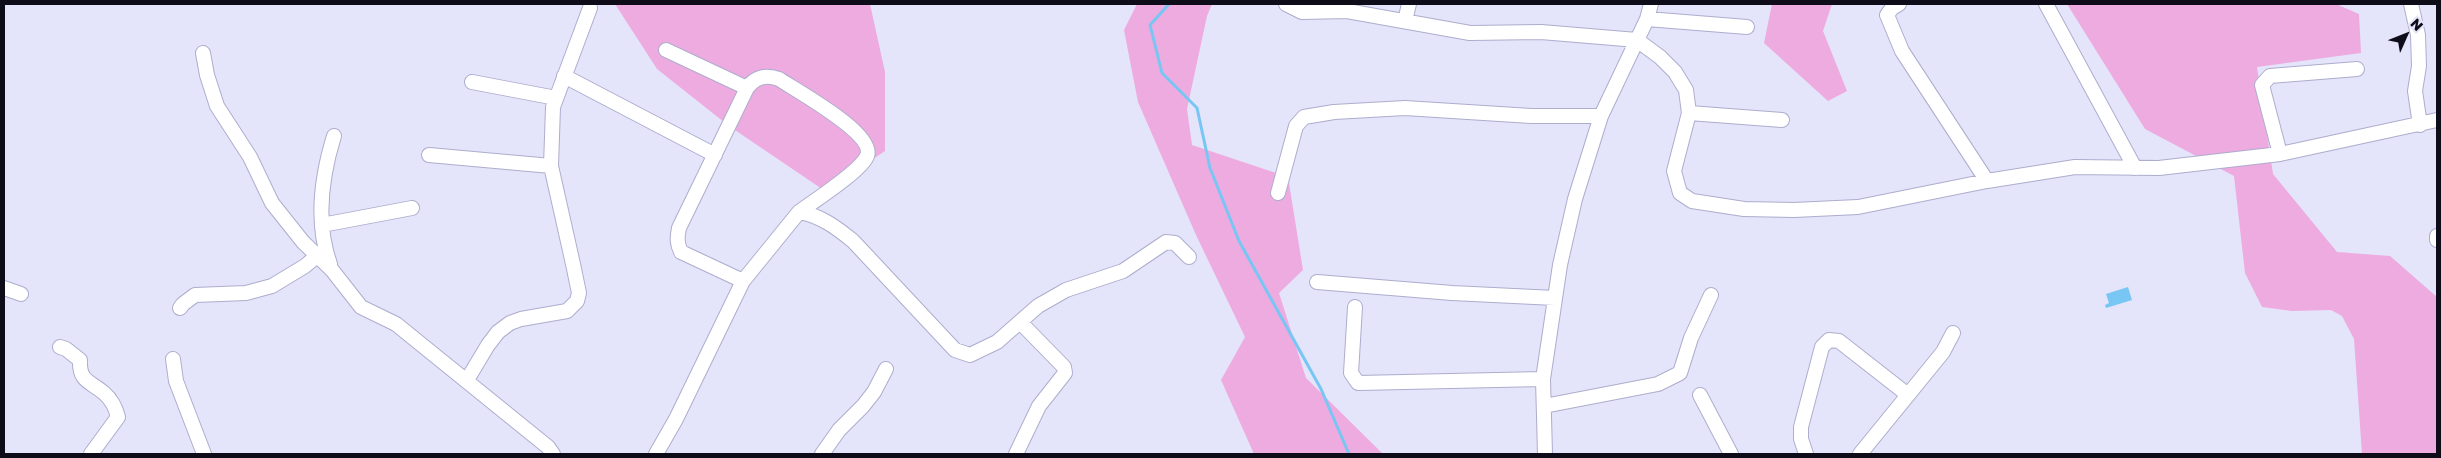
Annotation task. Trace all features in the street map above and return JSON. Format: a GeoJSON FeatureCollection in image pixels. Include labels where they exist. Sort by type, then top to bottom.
{"type":"FeatureCollection","features":[{"type":"Feature","properties":{"kind":"street"},"geometry":{"type":"LineString","coordinates":[[1286,4],[1302,12],[1347,11],[1470,33],[1541,32],[1637,40],[1660,57],[1674,72],[1686,90],[1689,113],[1674,171],[1680,193],[1692,200],[1744,210],[1858,207],[1987,181],[2075,167],[2159,168],[2280,154],[2437,120]]}},
{"type":"Feature","properties":{"kind":"street"},"geometry":{"type":"LineString","coordinates":[[1405,21],[1409,4]]}},
{"type":"Feature","properties":{"kind":"street"},"geometry":{"type":"LineString","coordinates":[[1545,454],[1542,379],[1555,298],[1575,199],[1602,116],[1647,19],[1651,4]]}},
{"type":"Feature","properties":{"kind":"street"},"geometry":{"type":"LineString","coordinates":[[1898,4],[1887,15],[1902,52],[1987,181]]}},
{"type":"Feature","properties":{"kind":"street"},"geometry":{"type":"LineString","coordinates":[[2046,4],[2135,168]]}},
{"type":"Feature","properties":{"kind":"street"},"geometry":{"type":"LineString","coordinates":[[2412,4],[2418,36],[2419,66],[2415,91],[2420,125]]}},
{"type":"Feature","properties":{"kind":"street"},"geometry":{"type":"LineString","coordinates":[[467,380],[488,345],[498,332],[510,323],[521,319],[567,311],[577,301],[579,293],[551,166],[553,107],[590,8]]}},
{"type":"Feature","properties":{"kind":"street"},"geometry":{"type":"LineString","coordinates":[[1647,19],[1748,27]]}},
{"type":"Feature","properties":{"kind":"street"},"geometry":{"type":"LineString","coordinates":[[666,50],[747,88]]}},
{"type":"Feature","properties":{"kind":"street"},"geometry":{"type":"LineString","coordinates":[[203,53],[207,75],[217,106],[250,156],[272,203],[303,242],[332,270],[361,307],[396,324],[548,447],[553,454]]}},
{"type":"Feature","properties":{"kind":"street"},"geometry":{"type":"LineString","coordinates":[[2280,154],[2262,85],[2265,79],[2270,76],[2357,69]]}},
{"type":"Feature","properties":{"kind":"street"},"geometry":{"type":"LineString","coordinates":[[564,76],[714,155]]}},
{"type":"Feature","properties":{"kind":"street"},"geometry":{"type":"LineString","coordinates":[[656,454],[680,410],[743,281],[799,212],[857,169],[866,158],[868,150],[863,138],[848,125],[779,79],[770,76],[762,77],[747,88],[679,228],[677,244],[681,252],[743,281]]}},
{"type":"Feature","properties":{"kind":"street"},"geometry":{"type":"LineString","coordinates":[[472,82],[556,98]]}},
{"type":"Feature","properties":{"kind":"street"},"geometry":{"type":"LineString","coordinates":[[1278,193],[1296,126],[1304,117],[1334,112],[1405,108],[1531,116],[1602,116]]}},
{"type":"Feature","properties":{"kind":"street"},"geometry":{"type":"LineString","coordinates":[[1689,113],[1782,120]]}},
{"type":"Feature","properties":{"kind":"street"},"geometry":{"type":"LineString","coordinates":[[332,270],[324,248],[321,194],[324,168],[334,136]]}},
{"type":"Feature","properties":{"kind":"street"},"geometry":{"type":"LineString","coordinates":[[429,155],[551,166]]}},
{"type":"Feature","properties":{"kind":"street"},"geometry":{"type":"LineString","coordinates":[[322,225],[412,208]]}},
{"type":"Feature","properties":{"kind":"street"},"geometry":{"type":"LineString","coordinates":[[799,212],[808,213],[836,227],[853,241],[955,350],[970,355],[997,342],[1021,323],[1038,306],[1066,290],[1123,271],[1166,242],[1175,243],[1189,257]]}},
{"type":"Feature","properties":{"kind":"street"},"geometry":{"type":"LineString","coordinates":[[180,308],[195,295],[246,293],[272,286],[305,266],[318,255]]}},
{"type":"Feature","properties":{"kind":"street"},"geometry":{"type":"LineString","coordinates":[[1317,282],[1452,293],[1555,298]]}},
{"type":"Feature","properties":{"kind":"street"},"geometry":{"type":"LineString","coordinates":[[4,288],[21,294]]}},
{"type":"Feature","properties":{"kind":"street"},"geometry":{"type":"LineString","coordinates":[[1544,406],[1658,384],[1671,379],[1680,373],[1691,338],[1711,295]]}},
{"type":"Feature","properties":{"kind":"street"},"geometry":{"type":"LineString","coordinates":[[1355,307],[1351,372],[1358,383],[1542,379]]}},
{"type":"Feature","properties":{"kind":"street"},"geometry":{"type":"LineString","coordinates":[[1016,454],[1039,406],[1065,373],[1064,367],[1021,323]]}},
{"type":"Feature","properties":{"kind":"street"},"geometry":{"type":"LineString","coordinates":[[1860,454],[1943,352],[1953,333]]}},
{"type":"Feature","properties":{"kind":"street"},"geometry":{"type":"LineString","coordinates":[[1806,454],[1801,439],[1802,427],[1822,347],[1829,340],[1839,341],[1908,395]]}},
{"type":"Feature","properties":{"kind":"street"},"geometry":{"type":"LineString","coordinates":[[60,347],[66,349],[80,360],[81,374],[92,387],[104,393],[118,417],[91,454]]}},
{"type":"Feature","properties":{"kind":"street"},"geometry":{"type":"LineString","coordinates":[[173,359],[176,381],[204,454]]}},
{"type":"Feature","properties":{"kind":"street"},"geometry":{"type":"LineString","coordinates":[[822,454],[839,430],[874,392],[886,369]]}},
{"type":"Feature","properties":{"kind":"street"},"geometry":{"type":"LineString","coordinates":[[1700,395],[1731,454]]}},
{"type":"Feature","properties":{"kind":"shaded area"},"geometry":{"type":"Polygon","coordinates":[[[615,4],[870,4],[885,72],[885,151],[825,191],[729,126],[657,69],[615,4]]]}},
{"type":"Feature","properties":{"kind":"shaded area"},"geometry":{"type":"Polygon","coordinates":[[[1137,4],[1212,4],[1207,16],[1187,109],[1192,145],[1288,177],[1303,270],[1279,293],[1306,378],[1383,454],[1254,454],[1221,380],[1245,337],[1196,235],[1138,102],[1124,30],[1137,4]]]}},
{"type":"Feature","properties":{"kind":"shaded area"},"geometry":{"type":"Polygon","coordinates":[[[1772,4],[1832,4],[1823,31],[1847,91],[1828,101],[1764,43],[1772,4]]]}},
{"type":"Feature","properties":{"kind":"shaded area"},"geometry":{"type":"Polygon","coordinates":[[[2067,4],[2336,4],[2359,14],[2361,53],[2257,67],[2273,174],[2337,252],[2390,256],[2437,297],[2437,454],[2362,454],[2354,339],[2342,316],[2331,310],[2292,311],[2262,307],[2245,273],[2234,176],[2145,129],[2067,4]]]}},
{"type":"Feature","properties":{"kind":"water"},"geometry":{"type":"Polygon","coordinates":[[[2128,287],[2132,300],[2106,308],[2105,305],[2109,303],[2106,294],[2128,287]]]}},
{"type":"Feature","properties":{"kind":"waterway"},"geometry":{"type":"LineString","coordinates":[[1169,4],[1150,25],[1162,73],[1197,108],[1210,168],[1239,241],[1321,389],[1349,454]]}}]}
